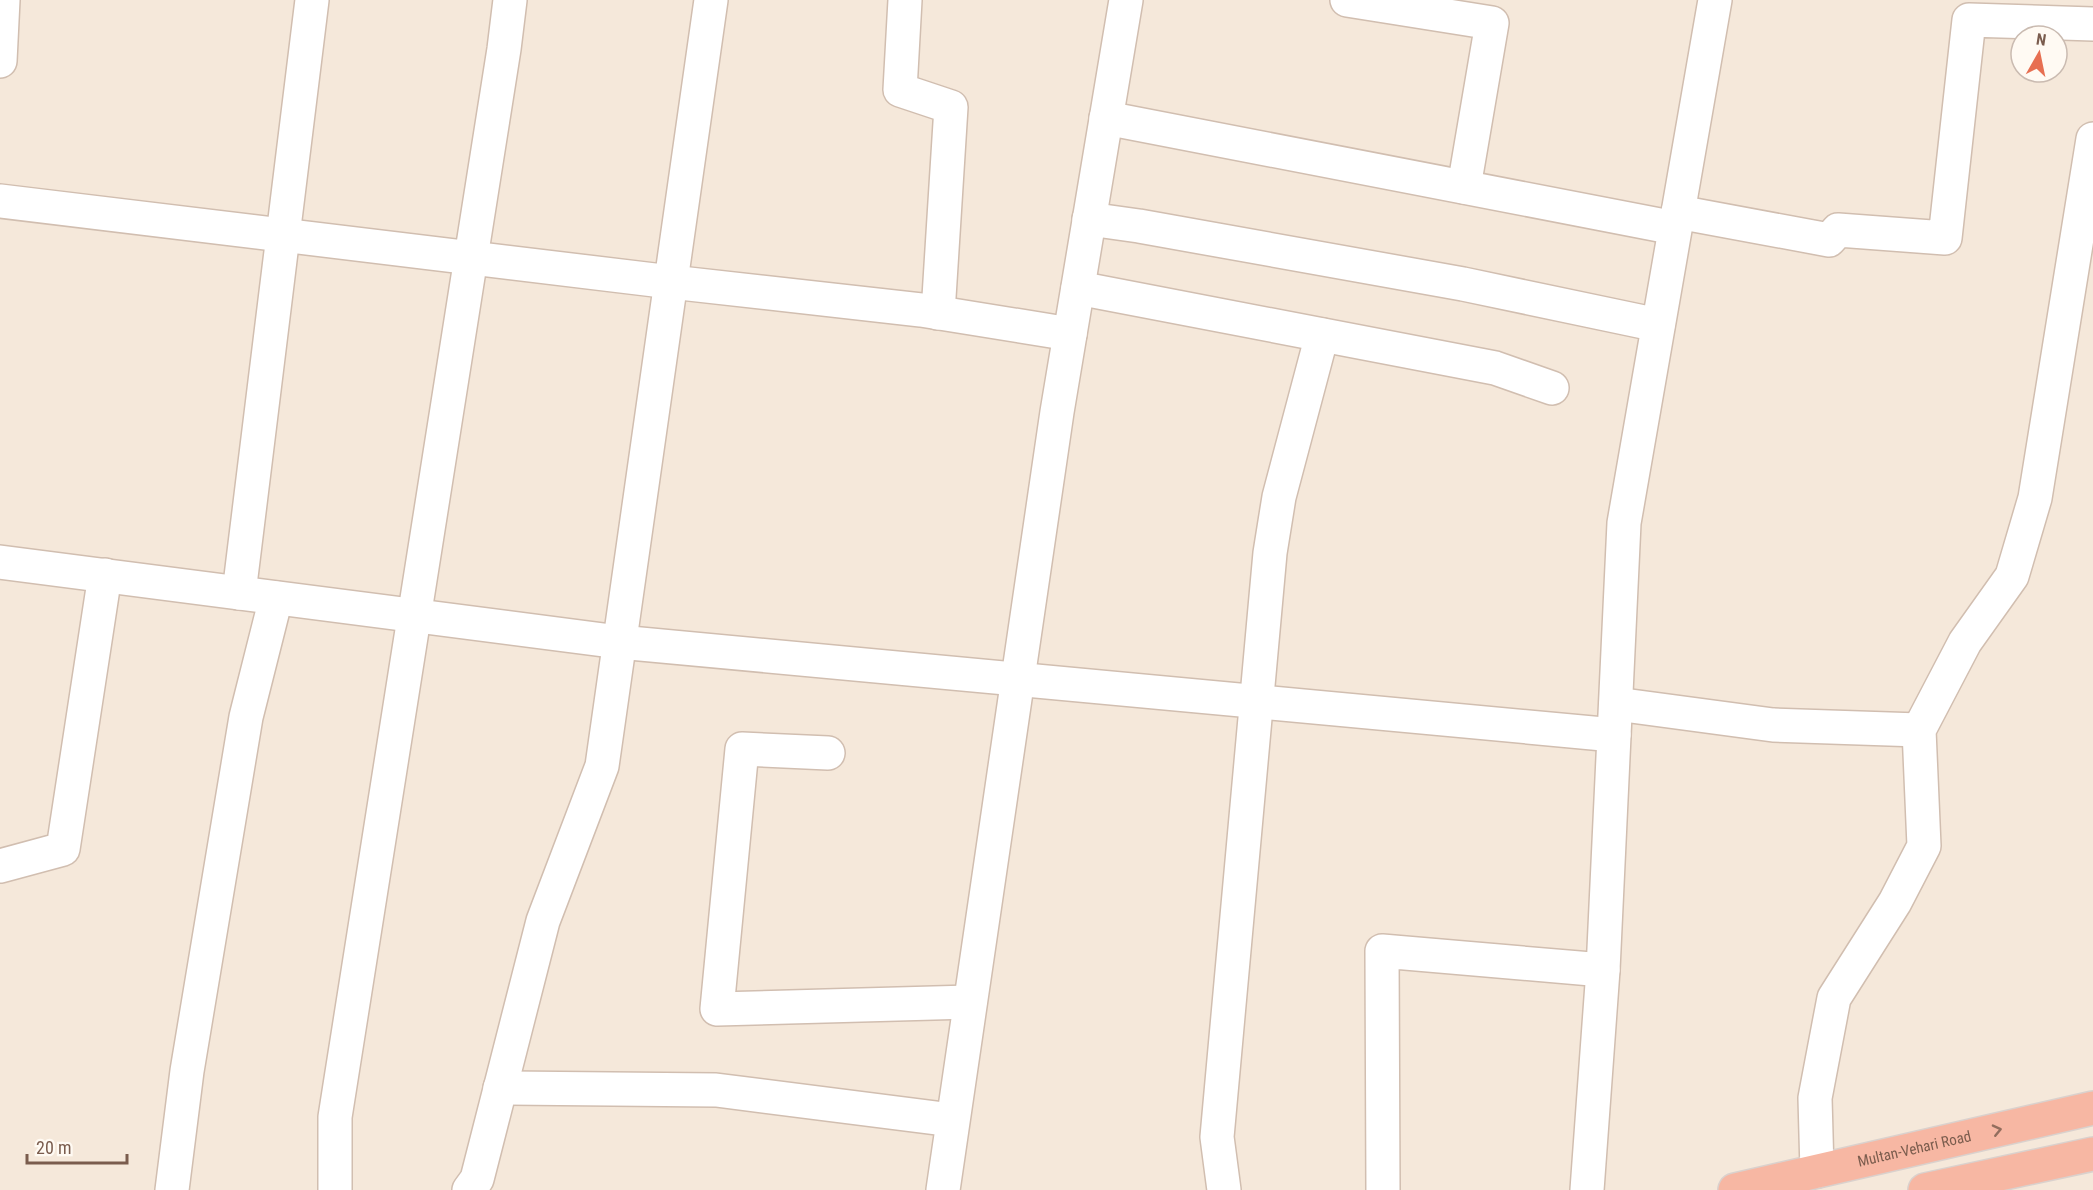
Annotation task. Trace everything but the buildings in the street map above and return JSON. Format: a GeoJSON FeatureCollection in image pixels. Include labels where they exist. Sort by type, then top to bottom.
{"type":"FeatureCollection","features":[{"type":"Feature","properties":{"kind":"highway","name":"Multan-Vehari Road"},"geometry":{"type":"LineString","coordinates":[[1735,1190],[2093,1108]]}},
{"type":"Feature","properties":{"kind":"highway"},"geometry":{"type":"LineString","coordinates":[[1925,1190],[2093,1154]]}},
{"type":"Feature","properties":{"kind":"street"},"geometry":{"type":"LineString","coordinates":[[0,61],[3,0]]}},
{"type":"Feature","properties":{"kind":"street"},"geometry":{"type":"LineString","coordinates":[[239,593],[312,0]]}},
{"type":"Feature","properties":{"kind":"street"},"geometry":{"type":"LineString","coordinates":[[335,1190],[335,1117],[504,50],[510,0]]}},
{"type":"Feature","properties":{"kind":"street"},"geometry":{"type":"LineString","coordinates":[[469,1190],[477,1179],[543,921],[602,766],[711,0]]}},
{"type":"Feature","properties":{"kind":"street"},"geometry":{"type":"LineString","coordinates":[[905,0],[900,90],[951,107],[938,313]]}},
{"type":"Feature","properties":{"kind":"street"},"geometry":{"type":"LineString","coordinates":[[943,1190],[1070,334],[1126,0]]}},
{"type":"Feature","properties":{"kind":"street"},"geometry":{"type":"LineString","coordinates":[[1347,0],[1492,23],[1464,188]]}},
{"type":"Feature","properties":{"kind":"street"},"geometry":{"type":"LineString","coordinates":[[1587,1190],[1603,970],[1624,523],[1715,0]]}},
{"type":"Feature","properties":{"kind":"street"},"geometry":{"type":"LineString","coordinates":[[1106,118],[1464,188],[1677,220],[1829,240],[1838,230],[1945,238],[1969,20],[2093,24]]}},
{"type":"Feature","properties":{"kind":"street"},"geometry":{"type":"LineString","coordinates":[[1817,1171],[1815,1098],[1834,998],[1895,902],[1924,846],[1919,730],[1965,642],[2012,576],[2035,498],[2085,244],[2093,139]]}},
{"type":"Feature","properties":{"kind":"street"},"geometry":{"type":"LineString","coordinates":[[0,201],[938,313],[1070,334]]}},
{"type":"Feature","properties":{"kind":"street"},"geometry":{"type":"LineString","coordinates":[[1089,219],[1139,225],[1463,284],[1658,325]]}},
{"type":"Feature","properties":{"kind":"street"},"geometry":{"type":"LineString","coordinates":[[1078,288],[1495,368],[1552,388]]}},
{"type":"Feature","properties":{"kind":"street"},"geometry":{"type":"LineString","coordinates":[[1224,1190],[1217,1137],[1270,553],[1279,497],[1322,335]]}},
{"type":"Feature","properties":{"kind":"street"},"geometry":{"type":"LineString","coordinates":[[0,562],[619,642],[1257,702],[1615,720],[1919,730]]}},
{"type":"Feature","properties":{"kind":"street"},"geometry":{"type":"LineString","coordinates":[[3,864],[63,849],[105,576]]}},
{"type":"Feature","properties":{"kind":"street"},"geometry":{"type":"LineString","coordinates":[[171,1190],[187,1071],[246,717],[276,598]]}},
{"type":"Feature","properties":{"kind":"street"},"geometry":{"type":"LineString","coordinates":[[828,753],[742,749],[717,1009],[970,1002]]}},
{"type":"Feature","properties":{"kind":"street"},"geometry":{"type":"LineString","coordinates":[[1383,1190],[1382,951],[1603,970]]}},
{"type":"Feature","properties":{"kind":"street"},"geometry":{"type":"LineString","coordinates":[[501,1088],[716,1090],[952,1120]]}},
{"type":"Feature","properties":{"kind":"shaded area"},"geometry":{"type":"Polygon","coordinates":[[[0,0],[2093,0],[2093,1190],[0,1190],[0,0]]]}}]}
